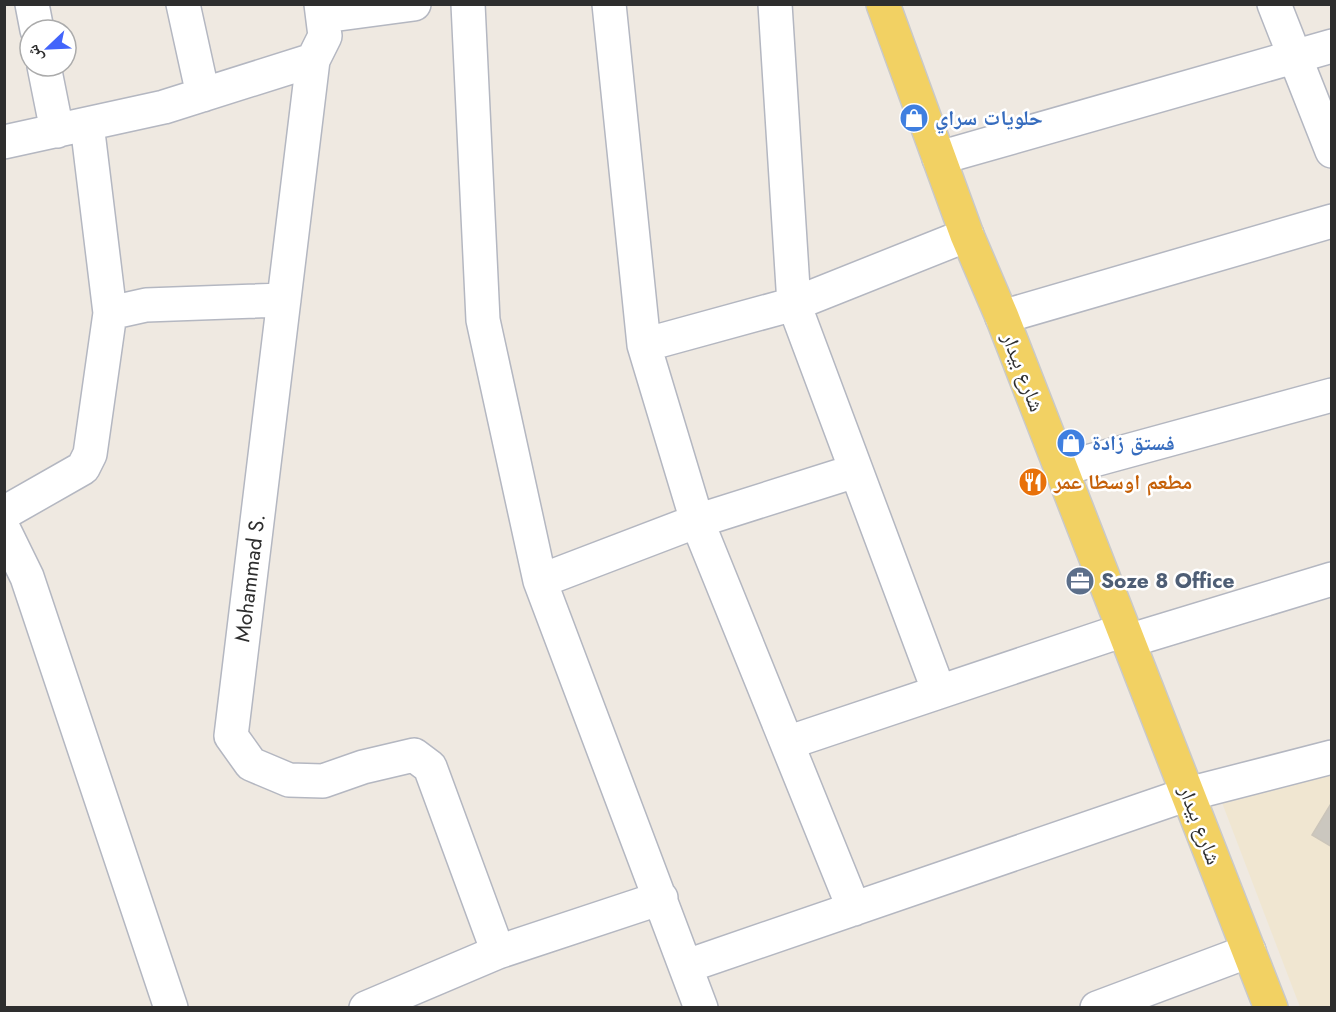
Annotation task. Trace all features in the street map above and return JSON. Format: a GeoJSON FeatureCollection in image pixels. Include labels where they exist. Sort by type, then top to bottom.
{"type":"FeatureCollection","features":[{"type":"Feature","properties":{"kind":"main road","name":"شارع بيدار"},"geometry":{"type":"LineString","coordinates":[[883,4],[967,235],[1002,317],[1271,1008]]}},
{"type":"Feature","properties":{"kind":"street"},"geometry":{"type":"LineString","coordinates":[[183,4],[203,94]]}},
{"type":"Feature","properties":{"kind":"street"},"geometry":{"type":"LineString","coordinates":[[322,10],[414,4]]}},
{"type":"Feature","properties":{"kind":"street"},"geometry":{"type":"LineString","coordinates":[[468,4],[483,320],[540,581],[701,1008]]}},
{"type":"Feature","properties":{"kind":"street"},"geometry":{"type":"LineString","coordinates":[[609,4],[644,345],[697,521],[854,909]]}},
{"type":"Feature","properties":{"kind":"street"},"geometry":{"type":"LineString","coordinates":[[774,4],[794,303],[939,692]]}},
{"type":"Feature","properties":{"kind":"street"},"geometry":{"type":"LineString","coordinates":[[1274,4],[1332,151]]}},
{"type":"Feature","properties":{"kind":"street","name":"Mohammad S."},"geometry":{"type":"LineString","coordinates":[[322,10],[325,36],[313,60],[231,736],[251,764],[289,780],[323,781],[363,767],[414,754],[430,767],[498,952]]}},
{"type":"Feature","properties":{"kind":"street"},"geometry":{"type":"LineString","coordinates":[[939,158],[1332,46]]}},
{"type":"Feature","properties":{"kind":"street"},"geometry":{"type":"LineString","coordinates":[[4,142],[164,107],[313,60]]}},
{"type":"Feature","properties":{"kind":"street"},"geometry":{"type":"LineString","coordinates":[[4,513],[83,468],[90,454],[110,314],[72,128],[49,78]]}},
{"type":"Feature","properties":{"kind":"street"},"geometry":{"type":"LineString","coordinates":[[1002,317],[1332,221]]}},
{"type":"Feature","properties":{"kind":"street"},"geometry":{"type":"LineString","coordinates":[[644,345],[794,303],[967,235]]}},
{"type":"Feature","properties":{"kind":"street"},"geometry":{"type":"LineString","coordinates":[[110,314],[146,305],[284,300]]}},
{"type":"Feature","properties":{"kind":"street"},"geometry":{"type":"LineString","coordinates":[[1061,469],[1332,396]]}},
{"type":"Feature","properties":{"kind":"street"},"geometry":{"type":"LineString","coordinates":[[540,581],[697,521],[855,471]]}},
{"type":"Feature","properties":{"kind":"street"},"geometry":{"type":"LineString","coordinates":[[4,530],[27,577],[171,1008]]}},
{"type":"Feature","properties":{"kind":"street"},"geometry":{"type":"LineString","coordinates":[[787,743],[939,692],[1126,636],[1332,579]]}},
{"type":"Feature","properties":{"kind":"street"},"geometry":{"type":"LineString","coordinates":[[687,966],[1188,794],[1332,757]]}},
{"type":"Feature","properties":{"kind":"street"},"geometry":{"type":"LineString","coordinates":[[366,1008],[498,952],[661,898]]}},
{"type":"Feature","properties":{"kind":"street"},"geometry":{"type":"LineString","coordinates":[[1097,1008],[1249,951]]}},
{"type":"Feature","properties":{"kind":"shaded area"},"geometry":{"type":"Polygon","coordinates":[[[1331,771],[1331,1007],[1300,1007],[1221,800],[1331,771]]]}},
{"type":"Feature","properties":{"kind":"building"},"geometry":{"type":"Polygon","coordinates":[[[1332,802],[1332,847],[1312,835],[1332,802]]]}},
{"type":"Feature","properties":{"kind":"place","name":"حلويات سراي"},"geometry":{"type":"Point","coordinates":[914,118]}},
{"type":"Feature","properties":{"kind":"place","name":"فستق زادة"},"geometry":{"type":"Point","coordinates":[1071,443]}},
{"type":"Feature","properties":{"kind":"place","name":"مطعم اوسطا عمر"},"geometry":{"type":"Point","coordinates":[1033,482]}},
{"type":"Feature","properties":{"kind":"place","name":"Soze 8 Office"},"geometry":{"type":"Point","coordinates":[1080,581]}}]}
